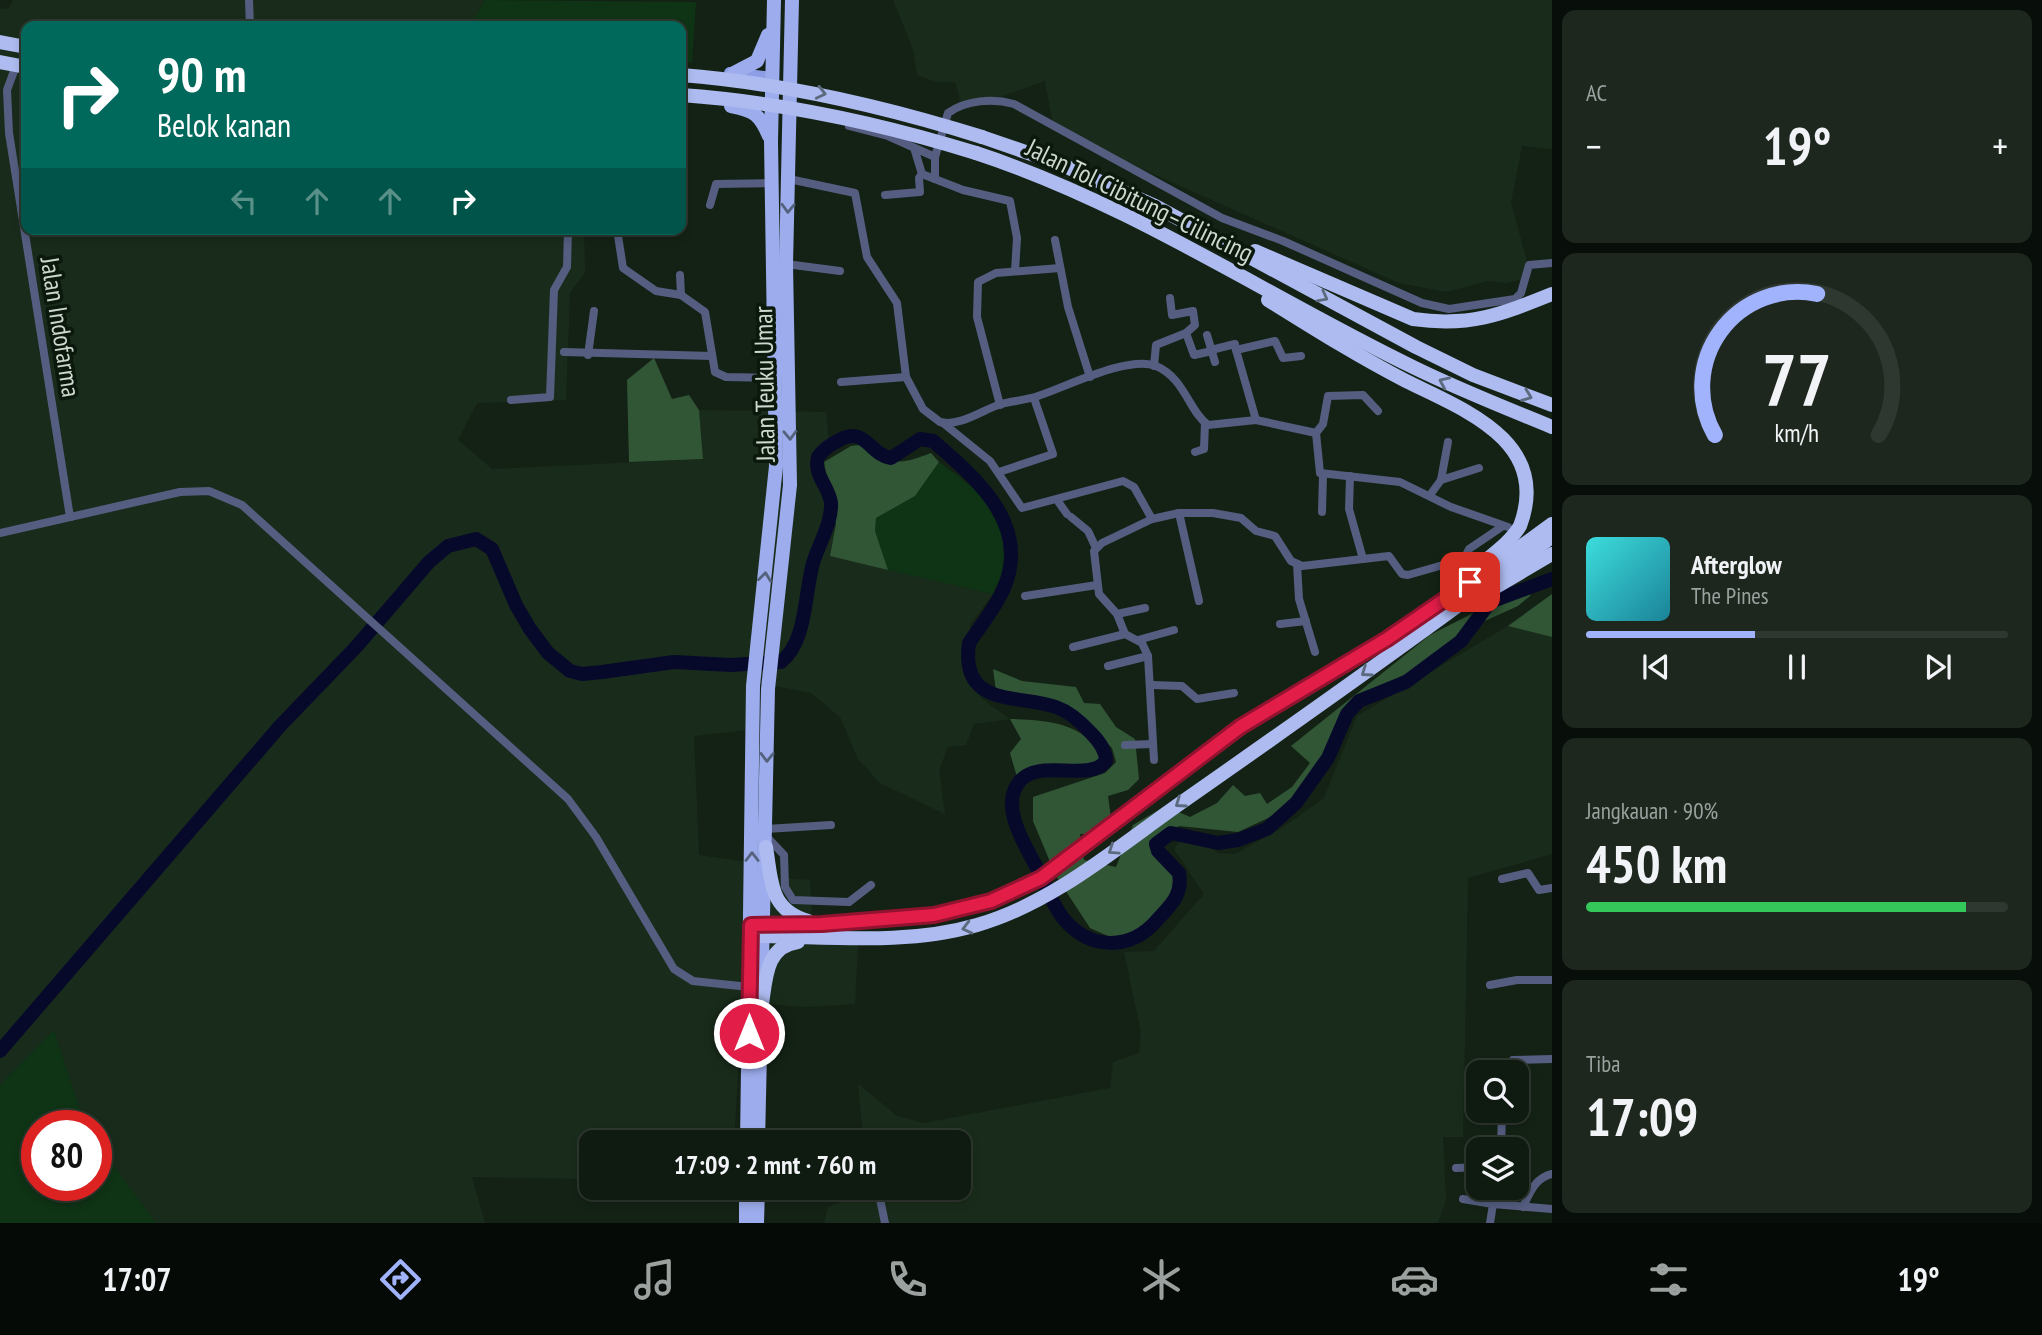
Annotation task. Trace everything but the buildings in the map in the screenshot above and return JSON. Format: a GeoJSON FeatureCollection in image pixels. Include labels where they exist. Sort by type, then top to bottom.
{"type":"FeatureCollection","features":[{"type":"Feature","properties":{"kind":"highway"},"geometry":{"type":"LineString","coordinates":[[734,73],[757,61],[773,19],[774,0]]}},
{"type":"Feature","properties":{"kind":"highway","name":"Jalan Teuku Umar"},"geometry":{"type":"LineString","coordinates":[[757,930],[753,686],[775,488],[774,378],[786,264],[792,0]]}},
{"type":"Feature","properties":{"kind":"highway","name":"Jalan Teuku Umar"},"geometry":{"type":"LineString","coordinates":[[757,930],[766,838],[768,689],[790,485],[771,183],[773,19]]}},
{"type":"Feature","properties":{"kind":"highway"},"geometry":{"type":"LineString","coordinates":[[0,50],[21,49]]}},
{"type":"Feature","properties":{"kind":"highway"},"geometry":{"type":"LineString","coordinates":[[0,50],[21,63]]}},
{"type":"Feature","properties":{"kind":"highway","name":"Jalan Tol Cibitung–Cilincing"},"geometry":{"type":"LineString","coordinates":[[686,76],[801,89],[918,117],[1060,164],[1155,206],[1473,375],[1552,405]]}},
{"type":"Feature","properties":{"kind":"highway"},"geometry":{"type":"LineString","coordinates":[[772,111],[791,84]]}},
{"type":"Feature","properties":{"kind":"highway","name":"Jalan Tol Cibitung–Cilincing"},"geometry":{"type":"LineString","coordinates":[[686,96],[782,106],[845,117],[1034,172],[1163,234],[1414,368],[1552,427]]}},
{"type":"Feature","properties":{"kind":"highway"},"geometry":{"type":"LineString","coordinates":[[726,105],[750,109],[760,116],[771,141]]}},
{"type":"Feature","properties":{"kind":"highway"},"geometry":{"type":"LineString","coordinates":[[1155,206],[1413,318],[1474,322],[1552,294]]}},
{"type":"Feature","properties":{"kind":"highway"},"geometry":{"type":"LineString","coordinates":[[1163,234],[1392,373],[1488,421],[1523,449],[1530,461],[1534,483],[1532,499],[1520,527],[1424,614]]}},
{"type":"Feature","properties":{"kind":"highway"},"geometry":{"type":"LineString","coordinates":[[1521,560],[1552,524]]}},
{"type":"Feature","properties":{"kind":"highway"},"geometry":{"type":"LineString","coordinates":[[757,930],[947,932],[992,921],[1030,904],[1080,873],[1552,537]]}},
{"type":"Feature","properties":{"kind":"highway"},"geometry":{"type":"LineString","coordinates":[[762,1004],[768,967],[778,949],[821,932],[943,914],[991,901],[1017,889],[1072,858],[1240,727],[1424,614],[1521,560],[1552,554]]}},
{"type":"Feature","properties":{"kind":"highway"},"geometry":{"type":"LineString","coordinates":[[766,838],[774,894],[778,903],[792,916],[821,932]]}},
{"type":"Feature","properties":{"kind":"highway"},"geometry":{"type":"LineString","coordinates":[[747,1130],[749,987],[757,930]]}},
{"type":"Feature","properties":{"kind":"highway"},"geometry":{"type":"LineString","coordinates":[[757,930],[762,1004],[758,1130]]}},
{"type":"Feature","properties":{"kind":"highway"},"geometry":{"type":"LineString","coordinates":[[746,1223],[752,1200]]}},
{"type":"Feature","properties":{"kind":"highway"},"geometry":{"type":"LineString","coordinates":[[755,1200],[757,1223]]}},
{"type":"Feature","properties":{"kind":"main road"},"geometry":{"type":"LineString","coordinates":[[686,75],[734,73],[773,78]]}},
{"type":"Feature","properties":{"kind":"main road"},"geometry":{"type":"LineString","coordinates":[[686,97],[772,111]]}},
{"type":"Feature","properties":{"kind":"street"},"geometry":{"type":"LineString","coordinates":[[249,0],[250,21]]}},
{"type":"Feature","properties":{"kind":"street","name":"Jalan Indofarma"},"geometry":{"type":"LineString","coordinates":[[21,67],[8,90],[9,133],[21,209]]}},
{"type":"Feature","properties":{"kind":"street"},"geometry":{"type":"LineString","coordinates":[[935,179],[934,158],[948,113],[964,105],[1002,101],[1014,104],[1105,152],[1222,218],[1283,241],[1422,303],[1449,309],[1515,299],[1521,293],[1529,265],[1552,263]]}},
{"type":"Feature","properties":{"kind":"street"},"geometry":{"type":"LineString","coordinates":[[791,115],[888,136],[934,158]]}},
{"type":"Feature","properties":{"kind":"street"},"geometry":{"type":"LineString","coordinates":[[885,195],[920,192],[919,178],[922,174],[915,150]]}},
{"type":"Feature","properties":{"kind":"street"},"geometry":{"type":"LineString","coordinates":[[922,174],[963,190],[1010,201],[1017,238],[1015,271]]}},
{"type":"Feature","properties":{"kind":"street"},"geometry":{"type":"LineString","coordinates":[[789,179],[853,191],[857,196],[867,257],[897,303],[906,377],[923,409],[981,453],[999,472],[1022,508],[1124,481],[1134,487],[1152,519]]}},
{"type":"Feature","properties":{"kind":"street"},"geometry":{"type":"LineString","coordinates":[[710,205],[716,184],[771,183]]}},
{"type":"Feature","properties":{"kind":"street","name":"Jalan Indofarma"},"geometry":{"type":"LineString","coordinates":[[25,235],[70,517]]}},
{"type":"Feature","properties":{"kind":"street"},"geometry":{"type":"LineString","coordinates":[[511,400],[551,397],[554,290],[567,267],[568,235]]}},
{"type":"Feature","properties":{"kind":"street"},"geometry":{"type":"LineString","coordinates":[[618,235],[624,268],[656,291],[681,295],[704,309],[715,372],[720,376],[774,378]]}},
{"type":"Feature","properties":{"kind":"street"},"geometry":{"type":"LineString","coordinates":[[1055,240],[1068,307],[1090,377]]}},
{"type":"Feature","properties":{"kind":"street"},"geometry":{"type":"LineString","coordinates":[[786,264],[840,271]]}},
{"type":"Feature","properties":{"kind":"street"},"geometry":{"type":"LineString","coordinates":[[1000,405],[977,317],[978,282],[996,273],[1060,268]]}},
{"type":"Feature","properties":{"kind":"street"},"geometry":{"type":"LineString","coordinates":[[680,275],[681,295]]}},
{"type":"Feature","properties":{"kind":"street"},"geometry":{"type":"LineString","coordinates":[[1154,366],[1156,345],[1186,333],[1195,325],[1193,312],[1172,315],[1170,298]]}},
{"type":"Feature","properties":{"kind":"street"},"geometry":{"type":"LineString","coordinates":[[588,355],[594,311]]}},
{"type":"Feature","properties":{"kind":"street"},"geometry":{"type":"LineString","coordinates":[[1186,333],[1194,355],[1235,344],[1256,420]]}},
{"type":"Feature","properties":{"kind":"street"},"geometry":{"type":"LineString","coordinates":[[1207,335],[1215,362]]}},
{"type":"Feature","properties":{"kind":"street"},"geometry":{"type":"LineString","coordinates":[[1236,350],[1275,341],[1283,358],[1301,356]]}},
{"type":"Feature","properties":{"kind":"street"},"geometry":{"type":"LineString","coordinates":[[564,352],[588,355],[712,356]]}},
{"type":"Feature","properties":{"kind":"street"},"geometry":{"type":"LineString","coordinates":[[943,424],[1142,363],[1154,366],[1173,377],[1205,423],[1204,449],[1195,452]]}},
{"type":"Feature","properties":{"kind":"street"},"geometry":{"type":"LineString","coordinates":[[841,382],[906,377]]}},
{"type":"Feature","properties":{"kind":"street"},"geometry":{"type":"LineString","coordinates":[[1322,512],[1322,475],[1318,470],[1316,433],[1323,424],[1327,399],[1332,394],[1366,396],[1378,411]]}},
{"type":"Feature","properties":{"kind":"street"},"geometry":{"type":"LineString","coordinates":[[999,472],[1053,454],[1034,398]]}},
{"type":"Feature","properties":{"kind":"street"},"geometry":{"type":"LineString","coordinates":[[1205,423],[1256,420],[1316,433]]}},
{"type":"Feature","properties":{"kind":"street"},"geometry":{"type":"LineString","coordinates":[[1430,495],[1441,480],[1448,442]]}},
{"type":"Feature","properties":{"kind":"street"},"geometry":{"type":"LineString","coordinates":[[1441,480],[1479,468]]}},
{"type":"Feature","properties":{"kind":"street"},"geometry":{"type":"LineString","coordinates":[[1096,548],[1152,519],[1179,513],[1213,513],[1241,518],[1256,531],[1275,536],[1291,561],[1297,565],[1389,556],[1402,574],[1408,575],[1464,559],[1469,549],[1505,527],[1388,479],[1322,475]]}},
{"type":"Feature","properties":{"kind":"street"},"geometry":{"type":"LineString","coordinates":[[1350,477],[1349,509],[1363,559]]}},
{"type":"Feature","properties":{"kind":"street"},"geometry":{"type":"LineString","coordinates":[[0,533],[180,492],[219,494],[242,505],[568,799],[596,837],[674,969],[693,981],[749,987]]}},
{"type":"Feature","properties":{"kind":"street"},"geometry":{"type":"LineString","coordinates":[[1057,500],[1069,516],[1088,531],[1096,548],[1097,585],[1102,598],[1117,614],[1125,634]]}},
{"type":"Feature","properties":{"kind":"street"},"geometry":{"type":"LineString","coordinates":[[1179,513],[1199,601]]}},
{"type":"Feature","properties":{"kind":"street"},"geometry":{"type":"LineString","coordinates":[[1523,535],[1552,542]]}},
{"type":"Feature","properties":{"kind":"street"},"geometry":{"type":"LineString","coordinates":[[1297,565],[1299,600],[1315,652]]}},
{"type":"Feature","properties":{"kind":"street"},"geometry":{"type":"LineString","coordinates":[[1024,596],[1097,585]]}},
{"type":"Feature","properties":{"kind":"street"},"geometry":{"type":"LineString","coordinates":[[1117,614],[1145,608]]}},
{"type":"Feature","properties":{"kind":"street"},"geometry":{"type":"LineString","coordinates":[[1280,624],[1306,621]]}},
{"type":"Feature","properties":{"kind":"street"},"geometry":{"type":"LineString","coordinates":[[1138,640],[1174,630]]}},
{"type":"Feature","properties":{"kind":"street"},"geometry":{"type":"LineString","coordinates":[[1073,648],[1125,634],[1144,645],[1152,685],[1154,760]]}},
{"type":"Feature","properties":{"kind":"street"},"geometry":{"type":"LineString","coordinates":[[1108,666],[1148,656]]}},
{"type":"Feature","properties":{"kind":"street"},"geometry":{"type":"LineString","coordinates":[[1152,685],[1182,686],[1198,699],[1234,693]]}},
{"type":"Feature","properties":{"kind":"street"},"geometry":{"type":"LineString","coordinates":[[1125,745],[1153,744]]}},
{"type":"Feature","properties":{"kind":"street"},"geometry":{"type":"LineString","coordinates":[[766,838],[831,825]]}},
{"type":"Feature","properties":{"kind":"street"},"geometry":{"type":"LineString","coordinates":[[766,838],[784,855],[785,887],[793,900],[849,902],[871,885]]}},
{"type":"Feature","properties":{"kind":"street"},"geometry":{"type":"LineString","coordinates":[[1502,879],[1528,873],[1539,890],[1552,888]]}},
{"type":"Feature","properties":{"kind":"street"},"geometry":{"type":"LineString","coordinates":[[1490,985],[1517,980],[1552,980]]}},
{"type":"Feature","properties":{"kind":"street"},"geometry":{"type":"LineString","coordinates":[[1513,1060],[1552,1059]]}},
{"type":"Feature","properties":{"kind":"street"},"geometry":{"type":"LineString","coordinates":[[1456,1168],[1466,1168]]}},
{"type":"Feature","properties":{"kind":"street"},"geometry":{"type":"LineString","coordinates":[[1523,1207],[1534,1185],[1543,1177],[1552,1174]]}},
{"type":"Feature","properties":{"kind":"street"},"geometry":{"type":"LineString","coordinates":[[1463,1199],[1552,1209]]}},
{"type":"Feature","properties":{"kind":"street"},"geometry":{"type":"LineString","coordinates":[[880,1200],[885,1223]]}},
{"type":"Feature","properties":{"kind":"street"},"geometry":{"type":"LineString","coordinates":[[1490,1223],[1493,1200]]}},
{"type":"Feature","properties":{"kind":"shaded area"},"geometry":{"type":"Polygon","coordinates":[[[13,0],[485,0],[472,21],[21,21],[21,235],[584,235],[585,272],[570,293],[566,400],[477,403],[458,440],[492,469],[703,459],[699,410],[826,412],[829,445],[824,462],[836,524],[830,556],[993,594],[971,623],[967,645],[970,679],[981,698],[1010,719],[974,724],[966,745],[948,747],[939,770],[945,814],[880,783],[858,759],[840,717],[811,693],[754,682],[749,730],[694,736],[699,855],[755,863],[756,877],[810,880],[812,924],[859,923],[855,1004],[804,1007],[742,1002],[735,1130],[579,1130],[579,1179],[472,1177],[485,1223],[156,1223],[112,1164],[112,1110],[80,1110],[54,1030],[0,1085],[0,9],[9,8],[13,0]]]}},
{"type":"Feature","properties":{"kind":"shaded area"},"geometry":{"type":"Polygon","coordinates":[[[893,0],[1552,0],[1552,149],[1522,146],[1511,202],[1531,277],[1506,283],[1488,281],[1446,292],[1399,283],[1054,130],[1045,81],[988,101],[961,102],[955,82],[936,82],[917,75],[913,49],[893,0]]]}},
{"type":"Feature","properties":{"kind":"shaded area"},"geometry":{"type":"Polygon","coordinates":[[[1508,626],[1552,637],[1552,854],[1468,878],[1463,1137],[1443,1137],[1446,1199],[1438,1223],[824,1223],[828,1207],[846,1200],[971,1200],[971,1130],[863,1130],[858,1084],[897,1116],[924,1123],[1110,1088],[1113,1062],[1139,1053],[1141,1032],[1124,952],[1154,951],[1204,894],[1174,849],[1181,840],[1199,840],[1218,853],[1235,854],[1282,828],[1324,798],[1357,716],[1508,626]]]}},
{"type":"Feature","properties":{"kind":"green space"},"geometry":{"type":"Polygon","coordinates":[[[485,0],[696,2],[692,63],[686,62],[686,21],[472,21],[485,0]]]}},
{"type":"Feature","properties":{"kind":"green space"},"geometry":{"type":"Polygon","coordinates":[[[654,358],[672,399],[689,395],[699,410],[703,459],[629,462],[627,380],[654,358]]]}},
{"type":"Feature","properties":{"kind":"green space"},"geometry":{"type":"Polygon","coordinates":[[[866,444],[890,460],[911,460],[931,453],[939,462],[915,496],[876,518],[875,531],[888,570],[830,556],[836,524],[824,462],[851,446],[866,444]]]}},
{"type":"Feature","properties":{"kind":"green space"},"geometry":{"type":"Polygon","coordinates":[[[939,462],[986,500],[1003,525],[1008,559],[993,594],[888,570],[875,531],[876,518],[915,496],[939,462]]]}},
{"type":"Feature","properties":{"kind":"green space"},"geometry":{"type":"Polygon","coordinates":[[[1534,582],[1530,596],[1518,606],[1478,624],[1415,670],[1360,695],[1343,719],[1322,774],[1292,807],[1238,832],[1179,826],[1167,832],[1158,845],[1158,860],[1178,882],[1177,901],[1148,937],[1119,941],[1090,928],[1056,876],[1033,821],[1033,797],[1105,773],[1116,762],[1112,748],[1079,716],[1007,700],[996,691],[993,669],[1022,681],[1076,687],[1084,703],[1100,704],[1116,727],[1135,739],[1139,779],[1128,790],[1108,796],[1113,833],[1080,834],[1084,860],[1116,867],[1133,825],[1165,806],[1190,817],[1217,803],[1233,785],[1245,796],[1260,793],[1267,804],[1292,787],[1310,763],[1291,746],[1430,635],[1534,582]]]}},
{"type":"Feature","properties":{"kind":"green space"},"geometry":{"type":"Polygon","coordinates":[[[1552,594],[1552,637],[1508,626],[1552,594]]]}},
{"type":"Feature","properties":{"kind":"green space"},"geometry":{"type":"Polygon","coordinates":[[[1010,719],[1050,722],[1073,729],[1084,735],[1102,754],[1099,766],[1045,770],[1017,777],[1010,753],[1021,739],[1010,719]]]}},
{"type":"Feature","properties":{"kind":"green space"},"geometry":{"type":"Polygon","coordinates":[[[54,1030],[80,1110],[21,1110],[21,1201],[112,1201],[112,1164],[156,1223],[0,1223],[0,1085],[54,1030]]]}},
{"type":"Feature","properties":{"kind":"waterway"},"geometry":{"type":"LineString","coordinates":[[0,1051],[280,726],[357,646],[429,562],[448,546],[476,539],[492,549],[516,605],[530,629],[548,653],[570,671],[582,674],[674,662],[731,665],[781,662],[790,653],[801,628],[814,560],[830,517],[831,503],[819,475],[818,457],[831,445],[849,436],[862,439],[884,456],[891,458],[920,439],[933,441],[966,471],[995,504],[1005,523],[1010,543],[1010,565],[1004,588],[969,643],[969,664],[973,679],[995,694],[1041,703],[1066,712],[1094,736],[1105,753],[1106,761],[1098,767],[1075,771],[1049,770],[1025,776],[1017,785],[1012,806],[1017,829],[1059,913],[1085,937],[1110,943],[1136,937],[1147,929],[1167,909],[1178,893],[1179,873],[1158,851],[1156,844],[1171,833],[1218,843],[1238,840],[1267,829],[1296,803],[1328,758],[1347,714],[1359,701],[1406,682],[1461,641],[1490,602],[1552,579]]}},
{"type":"Feature","properties":{"kind":"route"},"geometry":{"type":"LineString","coordinates":[[749,1033],[751,925],[805,925],[901,919],[953,912],[991,901],[1041,878],[1072,858],[1240,727],[1387,639],[1470,582]]}}]}
